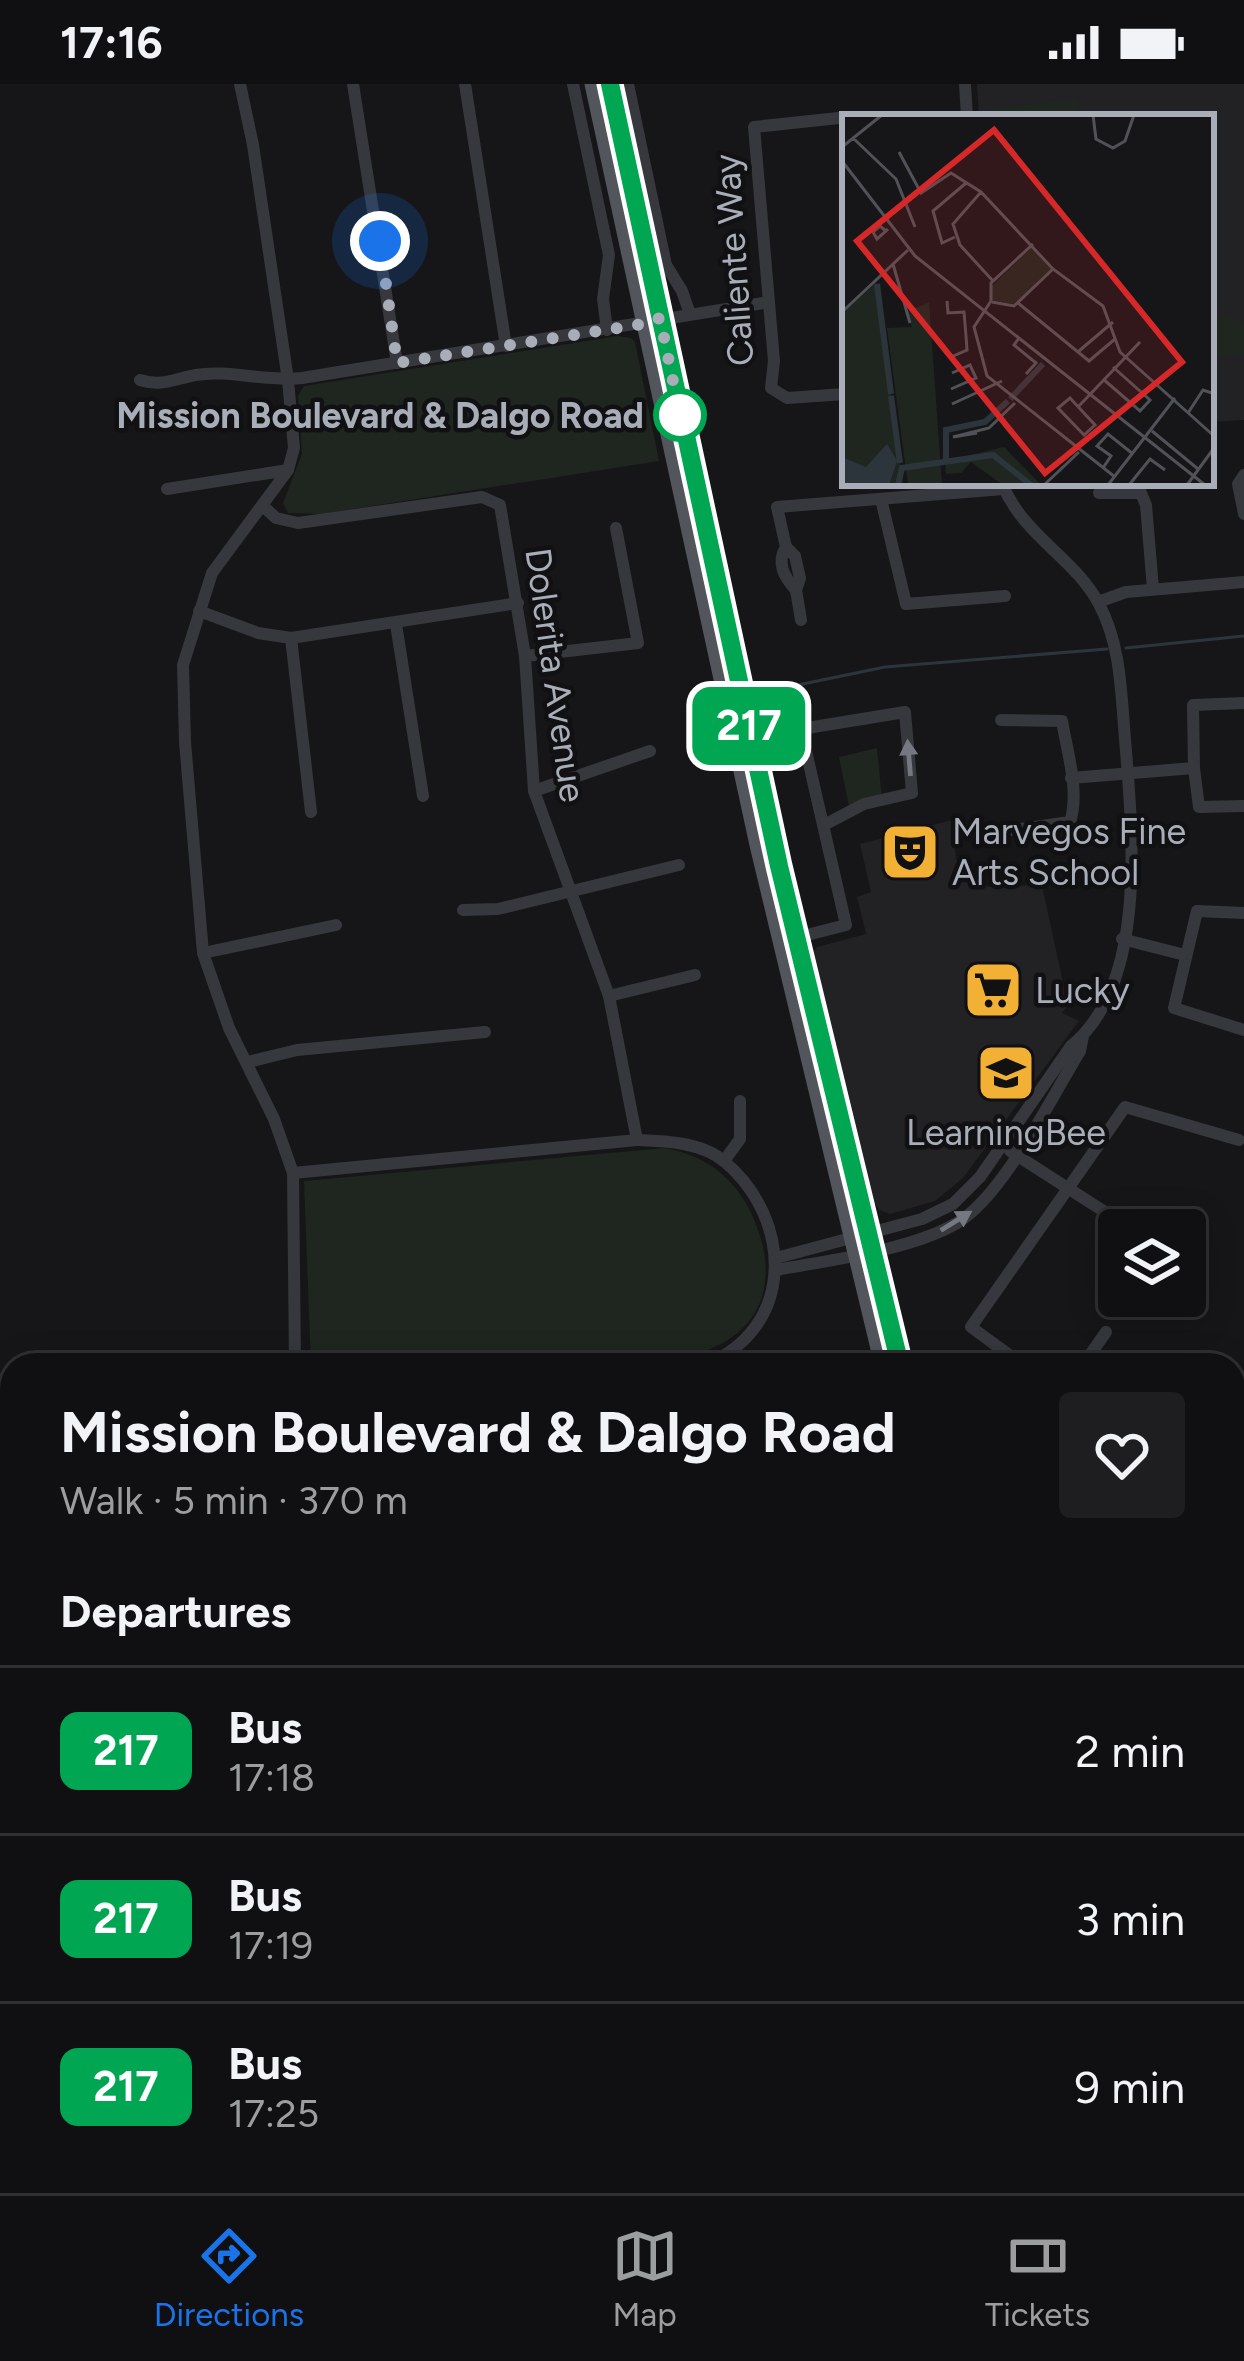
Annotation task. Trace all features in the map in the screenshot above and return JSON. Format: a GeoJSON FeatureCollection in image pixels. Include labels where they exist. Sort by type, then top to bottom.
{"type":"FeatureCollection","features":[{"type":"Feature","properties":{"kind":"main road"},"geometry":{"type":"LineString","coordinates":[[592,84],[643,324],[861,1244],[880,1353]]}},
{"type":"Feature","properties":{"kind":"main road"},"geometry":{"type":"LineString","coordinates":[[610,84],[788,940]]}},
{"type":"Feature","properties":{"kind":"main road"},"geometry":{"type":"LineString","coordinates":[[861,1244],[895,1353]]}},
{"type":"Feature","properties":{"kind":"street"},"geometry":{"type":"LineString","coordinates":[[240,84],[288,380],[293,448],[288,470],[212,573],[183,665],[184,742],[203,953],[229,1028],[248,1062],[293,1173],[295,1353]]}},
{"type":"Feature","properties":{"kind":"street"},"geometry":{"type":"LineString","coordinates":[[353,84],[397,363]]}},
{"type":"Feature","properties":{"kind":"street"},"geometry":{"type":"LineString","coordinates":[[465,84],[506,346]]}},
{"type":"Feature","properties":{"kind":"street"},"geometry":{"type":"LineString","coordinates":[[573,84],[608,255],[603,299],[607,330]]}},
{"type":"Feature","properties":{"kind":"street"},"geometry":{"type":"LineString","coordinates":[[628,84],[666,266],[690,314]]}},
{"type":"Feature","properties":{"kind":"street"},"geometry":{"type":"LineString","coordinates":[[965,84],[968,114]]}},
{"type":"Feature","properties":{"kind":"street","name":"Caliente Way"},"geometry":{"type":"LineString","coordinates":[[842,118],[754,127],[774,361],[771,388],[787,398],[842,394]]}},
{"type":"Feature","properties":{"kind":"street"},"geometry":{"type":"LineString","coordinates":[[140,380],[157,385],[200,374],[288,380],[769,302]]}},
{"type":"Feature","properties":{"kind":"street"},"geometry":{"type":"LineString","coordinates":[[167,489],[288,470]]}},
{"type":"Feature","properties":{"kind":"street"},"geometry":{"type":"LineString","coordinates":[[1244,476],[1238,484],[1244,514]]}},
{"type":"Feature","properties":{"kind":"street"},"geometry":{"type":"LineString","coordinates":[[777,1264],[861,1244],[923,1238],[958,1223],[984,1199],[1017,1156],[1106,998],[1132,876],[1120,672],[1108,626],[1098,602],[1022,520],[1003,486],[777,507],[786,547],[795,556],[800,578],[796,590],[801,620]]}},
{"type":"Feature","properties":{"kind":"street"},"geometry":{"type":"LineString","coordinates":[[1099,493],[1141,494],[1153,589]]}},
{"type":"Feature","properties":{"kind":"street","name":"Dolerita Avenue"},"geometry":{"type":"LineString","coordinates":[[263,506],[276,518],[298,523],[490,498],[502,511],[525,656],[534,791],[610,996],[637,1140]]}},
{"type":"Feature","properties":{"kind":"street"},"geometry":{"type":"LineString","coordinates":[[881,500],[906,604],[1005,596]]}},
{"type":"Feature","properties":{"kind":"street"},"geometry":{"type":"LineString","coordinates":[[525,656],[638,643],[616,528]]}},
{"type":"Feature","properties":{"kind":"street"},"geometry":{"type":"LineString","coordinates":[[1098,602],[1126,592],[1244,582]]}},
{"type":"Feature","properties":{"kind":"street"},"geometry":{"type":"LineString","coordinates":[[199,610],[258,633],[291,638],[518,603]]}},
{"type":"Feature","properties":{"kind":"street"},"geometry":{"type":"LineString","coordinates":[[396,624],[423,796]]}},
{"type":"Feature","properties":{"kind":"street"},"geometry":{"type":"LineString","coordinates":[[291,638],[311,812]]}},
{"type":"Feature","properties":{"kind":"street"},"geometry":{"type":"LineString","coordinates":[[1244,703],[1193,705],[1193,768],[1199,807],[1244,806]]}},
{"type":"Feature","properties":{"kind":"street"},"geometry":{"type":"LineString","coordinates":[[788,940],[846,925],[801,729],[904,712],[912,793],[864,804],[824,824]]}},
{"type":"Feature","properties":{"kind":"street"},"geometry":{"type":"LineString","coordinates":[[1001,720],[1062,721],[1071,778],[1070,821],[1012,830]]}},
{"type":"Feature","properties":{"kind":"street"},"geometry":{"type":"LineString","coordinates":[[534,791],[650,751]]}},
{"type":"Feature","properties":{"kind":"street"},"geometry":{"type":"LineString","coordinates":[[1071,778],[1193,768]]}},
{"type":"Feature","properties":{"kind":"street"},"geometry":{"type":"LineString","coordinates":[[464,910],[498,909],[679,865]]}},
{"type":"Feature","properties":{"kind":"street"},"geometry":{"type":"LineString","coordinates":[[1244,913],[1197,910],[1174,1008],[1244,1030]]}},
{"type":"Feature","properties":{"kind":"street"},"geometry":{"type":"LineString","coordinates":[[203,953],[336,925]]}},
{"type":"Feature","properties":{"kind":"street"},"geometry":{"type":"LineString","coordinates":[[1122,940],[1185,955]]}},
{"type":"Feature","properties":{"kind":"street"},"geometry":{"type":"LineString","coordinates":[[610,996],[695,975]]}},
{"type":"Feature","properties":{"kind":"street"},"geometry":{"type":"LineString","coordinates":[[248,1062],[297,1050],[485,1032]]}},
{"type":"Feature","properties":{"kind":"street"},"geometry":{"type":"LineString","coordinates":[[861,1244],[922,1219],[967,1193],[1071,1046],[1084,1035]]}},
{"type":"Feature","properties":{"kind":"street"},"geometry":{"type":"LineString","coordinates":[[724,1160],[740,1139],[740,1101]]}},
{"type":"Feature","properties":{"kind":"street"},"geometry":{"type":"LineString","coordinates":[[1005,1353],[971,1328],[1125,1107],[1239,1140]]}},
{"type":"Feature","properties":{"kind":"street"},"geometry":{"type":"LineString","coordinates":[[293,1173],[637,1140],[673,1142],[724,1160],[758,1206],[777,1264],[757,1329],[727,1353]]}},
{"type":"Feature","properties":{"kind":"street"},"geometry":{"type":"LineString","coordinates":[[1003,1146],[1100,1209]]}},
{"type":"Feature","properties":{"kind":"street"},"geometry":{"type":"LineString","coordinates":[[1091,1353],[1106,1332]]}},
{"type":"Feature","properties":{"kind":"shaded area"},"geometry":{"type":"Polygon","coordinates":[[[977,84],[1244,84],[1244,420],[1214,422],[1214,114],[979,114],[977,84]]]}},
{"type":"Feature","properties":{"kind":"shaded area"},"geometry":{"type":"Polygon","coordinates":[[[1078,99],[1080,114],[993,114],[995,108],[1078,99]]]}},
{"type":"Feature","properties":{"kind":"shaded area"},"geometry":{"type":"Polygon","coordinates":[[[1228,316],[1244,323],[1244,355],[1214,356],[1214,321],[1228,316]]]}},
{"type":"Feature","properties":{"kind":"shaded area"},"geometry":{"type":"Polygon","coordinates":[[[618,336],[635,342],[659,461],[321,514],[288,513],[283,503],[302,454],[298,396],[304,386],[618,336]]]}},
{"type":"Feature","properties":{"kind":"shaded area"},"geometry":{"type":"Polygon","coordinates":[[[877,748],[882,799],[850,811],[839,757],[877,748]]]}},
{"type":"Feature","properties":{"kind":"shaded area"},"geometry":{"type":"Polygon","coordinates":[[[952,820],[956,859],[988,887],[1042,885],[1068,1006],[1062,1013],[1079,1021],[963,1178],[935,1201],[890,1214],[879,1210],[873,1200],[813,952],[866,934],[857,897],[871,892],[860,844],[952,820]]]}},
{"type":"Feature","properties":{"kind":"shaded area"},"geometry":{"type":"Polygon","coordinates":[[[665,1148],[710,1165],[742,1197],[762,1244],[763,1293],[758,1308],[737,1334],[699,1353],[311,1353],[304,1181],[665,1148]]]}},
{"type":"Feature","properties":{"kind":"waterway"},"geometry":{"type":"LineString","coordinates":[[1126,648],[1244,636]]}},
{"type":"Feature","properties":{"kind":"waterway"},"geometry":{"type":"LineString","coordinates":[[759,693],[885,667],[1107,649]]}},
{"type":"Feature","properties":{"kind":"bus line","name":"217"},"geometry":{"type":"LineString","coordinates":[[610,84],[779,866],[897,1353]]}},
{"type":"Feature","properties":{"kind":"place","name":"Mission Boulevard & Dalgo Road"},"geometry":{"type":"Point","coordinates":[680,415]}},
{"type":"Feature","properties":{"kind":"place","name":"Marvegos Fine Arts School"},"geometry":{"type":"Point","coordinates":[910,852]}},
{"type":"Feature","properties":{"kind":"place","name":"Lucky"},"geometry":{"type":"Point","coordinates":[993,990]}},
{"type":"Feature","properties":{"kind":"place","name":"LearningBee"},"geometry":{"type":"Point","coordinates":[1006,1073]}},
{"type":"Feature","properties":{"kind":"route"},"geometry":{"type":"LineString","coordinates":[[380,241],[397,363],[660,318],[680,415]]}}]}
